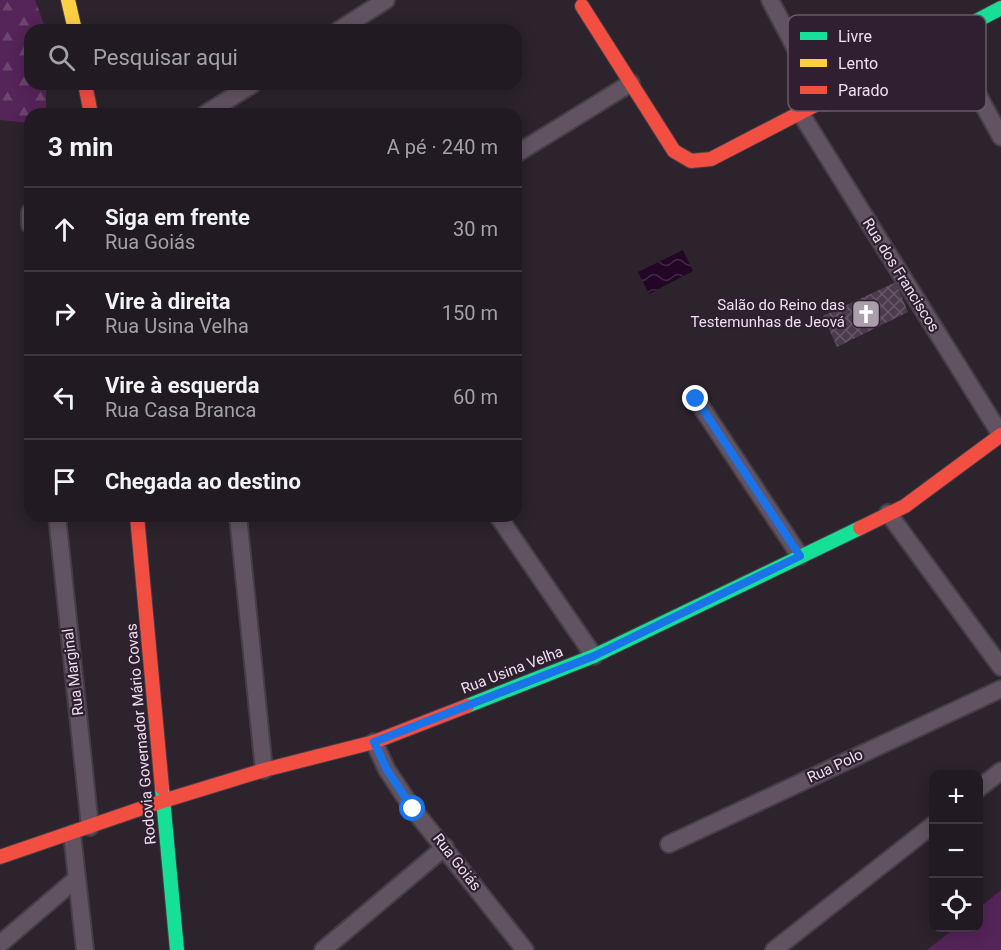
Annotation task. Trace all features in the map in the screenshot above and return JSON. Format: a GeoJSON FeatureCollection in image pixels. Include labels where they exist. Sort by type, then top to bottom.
{"type":"FeatureCollection","features":[{"type":"Feature","properties":{"kind":"main road"},"geometry":{"type":"LineString","coordinates":[[68,0],[74,24]]}},
{"type":"Feature","properties":{"kind":"main road"},"geometry":{"type":"LineString","coordinates":[[582,6],[674,151],[683,160],[697,163],[711,159],[807,111]]}},
{"type":"Feature","properties":{"kind":"main road"},"geometry":{"type":"LineString","coordinates":[[986,16],[1001,8]]}},
{"type":"Feature","properties":{"kind":"main road"},"geometry":{"type":"LineString","coordinates":[[86,90],[90,108]]}},
{"type":"Feature","properties":{"kind":"main road","name":"Rua Usina Velha"},"geometry":{"type":"LineString","coordinates":[[0,858],[164,801],[264,770],[374,742],[594,656],[905,506],[1001,435]]}},
{"type":"Feature","properties":{"kind":"main road","name":"Rodovia Governador Mário Covas"},"geometry":{"type":"LineString","coordinates":[[138,522],[177,950]]}},
{"type":"Feature","properties":{"kind":"street"},"geometry":{"type":"LineString","coordinates":[[348,24],[386,0]]}},
{"type":"Feature","properties":{"kind":"street"},"geometry":{"type":"LineString","coordinates":[[770,0],[788,34]]}},
{"type":"Feature","properties":{"kind":"street"},"geometry":{"type":"LineString","coordinates":[[522,150],[631,83]]}},
{"type":"Feature","properties":{"kind":"street"},"geometry":{"type":"LineString","coordinates":[[215,108],[243,90]]}},
{"type":"Feature","properties":{"kind":"street"},"geometry":{"type":"LineString","coordinates":[[986,110],[1001,137]]}},
{"type":"Feature","properties":{"kind":"street","name":"Rua dos Franciscos"},"geometry":{"type":"LineString","coordinates":[[801,114],[1001,435]]}},
{"type":"Feature","properties":{"kind":"street"},"geometry":{"type":"LineString","coordinates":[[696,399],[800,556]]}},
{"type":"Feature","properties":{"kind":"street"},"geometry":{"type":"LineString","coordinates":[[888,513],[994,645],[1001,667]]}},
{"type":"Feature","properties":{"kind":"street","name":"Rua Marginal"},"geometry":{"type":"LineString","coordinates":[[58,522],[90,827]]}},
{"type":"Feature","properties":{"kind":"street"},"geometry":{"type":"LineString","coordinates":[[239,522],[264,770]]}},
{"type":"Feature","properties":{"kind":"street"},"geometry":{"type":"LineString","coordinates":[[502,522],[594,656]]}},
{"type":"Feature","properties":{"kind":"street","name":"Rua Polo"},"geometry":{"type":"LineString","coordinates":[[669,844],[1001,689]]}},
{"type":"Feature","properties":{"kind":"street","name":"Rua Goiás"},"geometry":{"type":"LineString","coordinates":[[374,742],[387,770],[413,809],[525,950]]}},
{"type":"Feature","properties":{"kind":"street"},"geometry":{"type":"LineString","coordinates":[[983,785],[1001,771]]}},
{"type":"Feature","properties":{"kind":"street"},"geometry":{"type":"LineString","coordinates":[[774,950],[929,827]]}},
{"type":"Feature","properties":{"kind":"street"},"geometry":{"type":"LineString","coordinates":[[72,834],[85,950]]}},
{"type":"Feature","properties":{"kind":"street"},"geometry":{"type":"LineString","coordinates":[[323,950],[445,847]]}},
{"type":"Feature","properties":{"kind":"street"},"geometry":{"type":"LineString","coordinates":[[0,944],[76,879]]}},
{"type":"Feature","properties":{"kind":"green space"},"geometry":{"type":"Polygon","coordinates":[[[0,0],[35,0],[44,24],[24,24],[24,90],[46,90],[46,108],[24,108],[24,122],[0,120],[0,0]]]}},
{"type":"Feature","properties":{"kind":"green space"},"geometry":{"type":"Polygon","coordinates":[[[1001,890],[1001,950],[927,950],[950,932],[983,932],[983,905],[1001,890]]]}},
{"type":"Feature","properties":{"kind":"water"},"geometry":{"type":"Polygon","coordinates":[[[683,250],[693,271],[649,294],[638,272],[683,250]]]}},
{"type":"Feature","properties":{"kind":"building","name":"Salão do Reino das Testemunhas de Jeová"},"geometry":{"type":"Polygon","coordinates":[[[896,282],[908,312],[837,347],[823,316],[896,282]]]}},
{"type":"Feature","properties":{"kind":"traffic: fast"},"geometry":{"type":"LineString","coordinates":[[986,16],[1001,8]]}},
{"type":"Feature","properties":{"kind":"traffic: fast"},"geometry":{"type":"LineString","coordinates":[[467,706],[594,656],[860,528]]}},
{"type":"Feature","properties":{"kind":"traffic: fast"},"geometry":{"type":"LineString","coordinates":[[162,788],[177,950]]}},
{"type":"Feature","properties":{"kind":"traffic: slow"},"geometry":{"type":"LineString","coordinates":[[68,0],[74,24]]}},
{"type":"Feature","properties":{"kind":"traffic: jam"},"geometry":{"type":"LineString","coordinates":[[582,6],[674,151],[691,161],[711,159],[804,111]]}},
{"type":"Feature","properties":{"kind":"traffic: jam"},"geometry":{"type":"LineString","coordinates":[[86,90],[90,108]]}},
{"type":"Feature","properties":{"kind":"traffic: jam"},"geometry":{"type":"LineString","coordinates":[[860,528],[905,506],[1001,435]]}},
{"type":"Feature","properties":{"kind":"traffic: jam"},"geometry":{"type":"LineString","coordinates":[[138,522],[162,788]]}},
{"type":"Feature","properties":{"kind":"traffic: jam"},"geometry":{"type":"LineString","coordinates":[[0,857],[163,801],[264,770],[374,742],[467,706]]}},
{"type":"Feature","properties":{"kind":"place","name":"Salão do Reino das Testemunhas de Jeová"},"geometry":{"type":"Point","coordinates":[866,314]}},
{"type":"Feature","properties":{"kind":"route"},"geometry":{"type":"LineString","coordinates":[[413,809],[387,770],[374,742],[594,656],[800,556],[696,399]]}}]}
